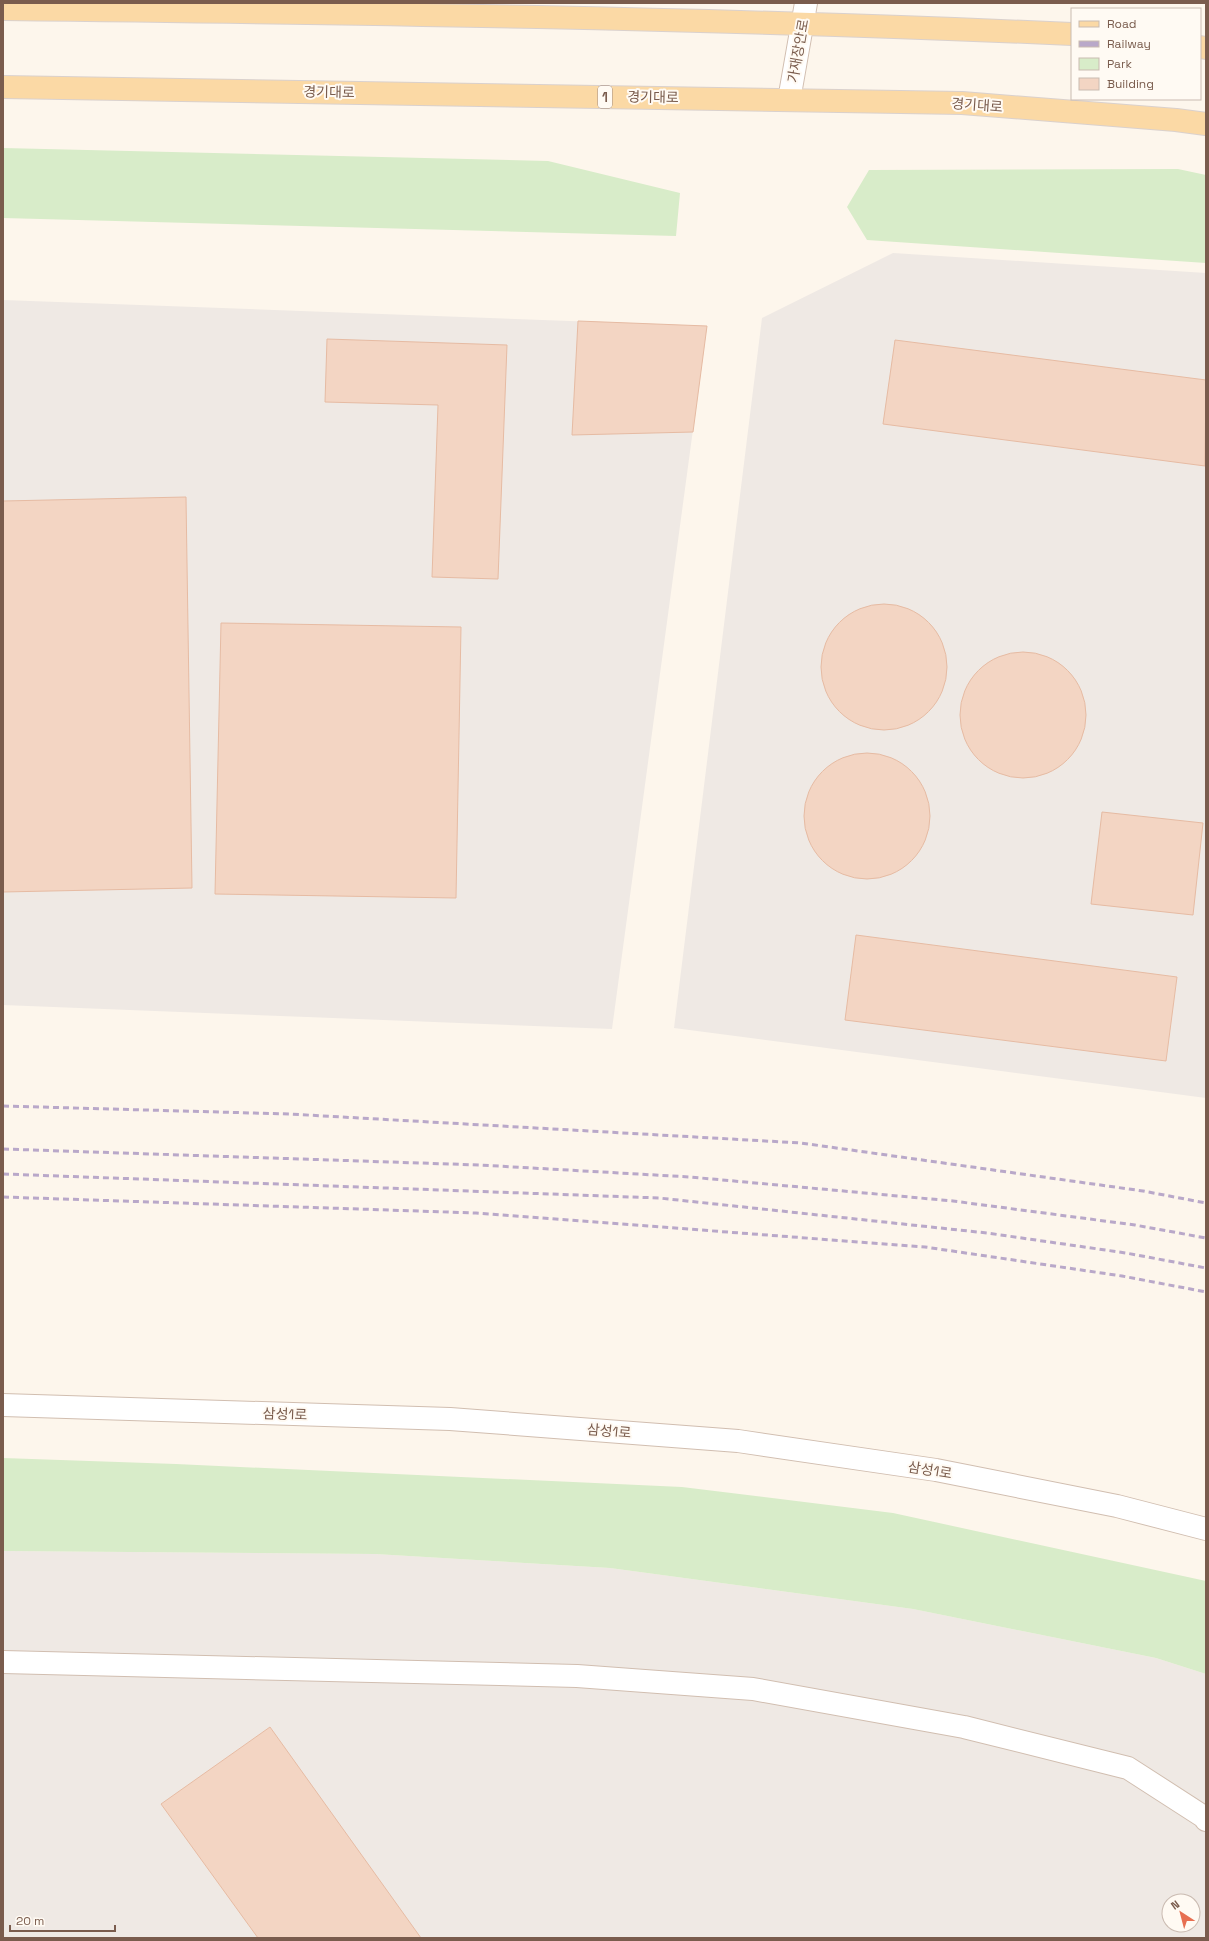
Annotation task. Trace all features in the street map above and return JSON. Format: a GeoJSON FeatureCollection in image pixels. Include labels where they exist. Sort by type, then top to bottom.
{"type":"FeatureCollection","features":[{"type":"Feature","properties":{"kind":"main road"},"geometry":{"type":"LineString","coordinates":[[3,9],[804,13],[1071,34]]}},
{"type":"Feature","properties":{"kind":"main road","name":"경기대로"},"geometry":{"type":"LineString","coordinates":[[3,87],[962,103],[1176,120],[1206,124]]}},
{"type":"Feature","properties":{"kind":"street","name":"가재장안로"},"geometry":{"type":"LineString","coordinates":[[789,100],[804,13]]}},
{"type":"Feature","properties":{"kind":"street","name":"삼성1로"},"geometry":{"type":"LineString","coordinates":[[3,1405],[450,1419],[738,1442],[936,1470],[1117,1506],[1206,1529]]}},
{"type":"Feature","properties":{"kind":"street"},"geometry":{"type":"LineString","coordinates":[[3,1662],[577,1676],[753,1689],[964,1727],[1128,1768],[1204,1817],[1206,1820]]}},
{"type":"Feature","properties":{"kind":"shaded area"},"geometry":{"type":"Polygon","coordinates":[[[893,253],[1206,273],[1206,1098],[674,1028],[762,318],[893,253]]]}},
{"type":"Feature","properties":{"kind":"shaded area"},"geometry":{"type":"Polygon","coordinates":[[[3,300],[707,326],[612,1029],[3,1005],[3,300]]]}},
{"type":"Feature","properties":{"kind":"shaded area"},"geometry":{"type":"Polygon","coordinates":[[[3,1551],[375,1554],[610,1568],[913,1609],[1156,1658],[1206,1674],[1206,1938],[3,1938],[3,1551]]]}},
{"type":"Feature","properties":{"kind":"green space"},"geometry":{"type":"Polygon","coordinates":[[[3,148],[548,161],[680,193],[676,236],[3,218],[3,148]]]}},
{"type":"Feature","properties":{"kind":"green space"},"geometry":{"type":"Polygon","coordinates":[[[1178,169],[1206,175],[1206,263],[867,240],[847,207],[869,170],[1178,169]]]}},
{"type":"Feature","properties":{"kind":"green space"},"geometry":{"type":"Polygon","coordinates":[[[3,1458],[176,1464],[682,1487],[893,1513],[1206,1581],[1206,1674],[1156,1658],[913,1609],[610,1568],[375,1554],[3,1551],[3,1458]]]}},
{"type":"Feature","properties":{"kind":"building"},"geometry":{"type":"Polygon","coordinates":[[[578,321],[707,326],[693,432],[572,435],[578,321]]]}},
{"type":"Feature","properties":{"kind":"building"},"geometry":{"type":"Polygon","coordinates":[[[327,339],[507,345],[498,579],[432,577],[438,405],[325,402],[327,339]]]}},
{"type":"Feature","properties":{"kind":"building"},"geometry":{"type":"Polygon","coordinates":[[[895,340],[1206,380],[1205,466],[883,424],[895,340]]]}},
{"type":"Feature","properties":{"kind":"building"},"geometry":{"type":"Polygon","coordinates":[[[186,497],[192,888],[3,892],[3,501],[186,497]]]}},
{"type":"Feature","properties":{"kind":"building"},"geometry":{"type":"Polygon","coordinates":[[[890,604],[902,606],[914,611],[929,622],[940,637],[945,649],[947,667],[945,685],[940,697],[929,712],[914,723],[902,728],[878,730],[866,728],[854,723],[839,712],[828,697],[823,685],[821,661],[823,649],[828,637],[839,622],[854,611],[866,606],[890,604]]]}},
{"type":"Feature","properties":{"kind":"building"},"geometry":{"type":"Polygon","coordinates":[[[221,623],[461,627],[456,898],[215,894],[221,623]]]}},
{"type":"Feature","properties":{"kind":"building"},"geometry":{"type":"Polygon","coordinates":[[[1029,652],[1053,659],[1068,670],[1079,685],[1085,703],[1085,727],[1079,745],[1068,760],[1053,771],[1035,777],[1017,778],[993,771],[978,760],[967,745],[961,727],[960,709],[967,685],[978,670],[993,659],[1011,653],[1029,652]]]}},
{"type":"Feature","properties":{"kind":"building"},"geometry":{"type":"Polygon","coordinates":[[[873,753],[885,755],[897,760],[912,771],[923,786],[928,798],[930,816],[928,834],[923,846],[912,861],[897,872],[885,877],[861,879],[849,877],[837,872],[822,861],[811,846],[806,834],[804,810],[806,798],[811,786],[822,771],[837,760],[849,755],[873,753]]]}},
{"type":"Feature","properties":{"kind":"building"},"geometry":{"type":"Polygon","coordinates":[[[1102,812],[1203,823],[1193,915],[1091,904],[1102,812]]]}},
{"type":"Feature","properties":{"kind":"building"},"geometry":{"type":"Polygon","coordinates":[[[856,935],[1177,977],[1166,1061],[845,1020],[856,935]]]}},
{"type":"Feature","properties":{"kind":"building"},"geometry":{"type":"Polygon","coordinates":[[[270,1727],[421,1938],[258,1938],[161,1804],[270,1727]]]}},
{"type":"Feature","properties":{"kind":"railway"},"geometry":{"type":"LineString","coordinates":[[3,1106],[289,1114],[801,1143],[1143,1191],[1206,1203]]}},
{"type":"Feature","properties":{"kind":"railway"},"geometry":{"type":"LineString","coordinates":[[3,1149],[479,1165],[690,1177],[953,1201],[1135,1225],[1206,1238]]}},
{"type":"Feature","properties":{"kind":"railway"},"geometry":{"type":"LineString","coordinates":[[3,1174],[659,1198],[987,1233],[1126,1253],[1206,1268]]}},
{"type":"Feature","properties":{"kind":"railway"},"geometry":{"type":"LineString","coordinates":[[3,1197],[476,1213],[925,1247],[1122,1276],[1206,1292]]}}]}
